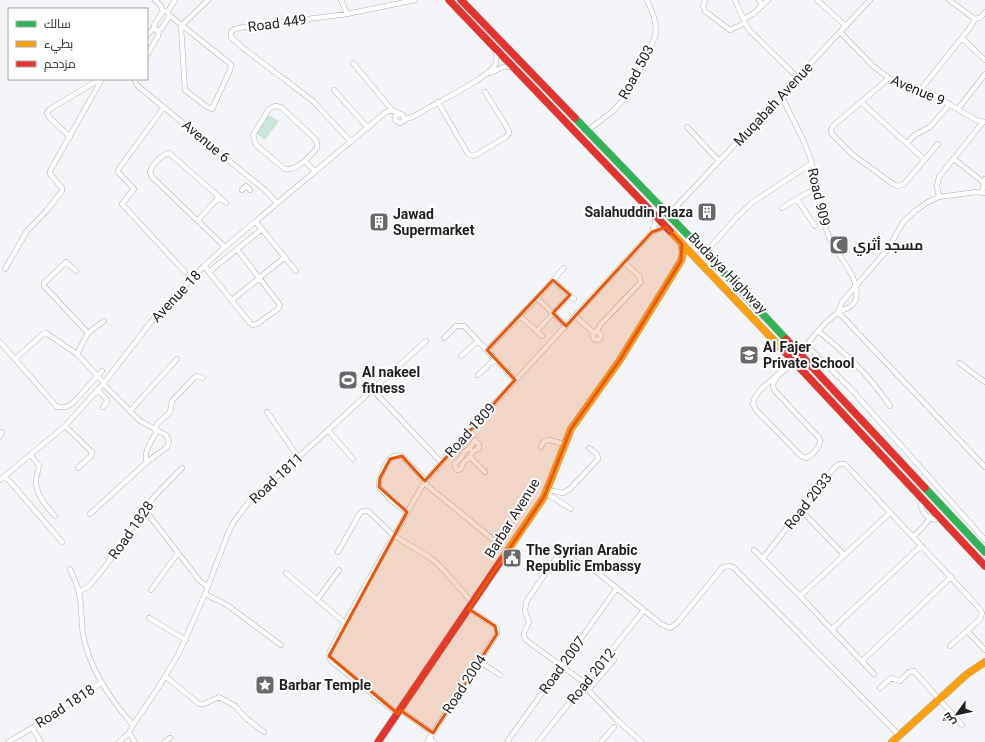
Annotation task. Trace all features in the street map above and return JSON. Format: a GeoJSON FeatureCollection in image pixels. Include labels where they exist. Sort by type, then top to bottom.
{"type":"FeatureCollection","features":[{"type":"Feature","properties":{"kind":"main road","name":"Budaiya Highway"},"geometry":{"type":"LineString","coordinates":[[449,0],[666,228],[695,256],[985,566]]}},
{"type":"Feature","properties":{"kind":"main road","name":"Budaiya Highway"},"geometry":{"type":"LineString","coordinates":[[462,0],[802,355],[985,552]]}},
{"type":"Feature","properties":{"kind":"main road"},"geometry":{"type":"LineString","coordinates":[[633,193],[640,186]]}},
{"type":"Feature","properties":{"kind":"main road","name":"Barbar Avenue"},"geometry":{"type":"LineString","coordinates":[[378,742],[547,492],[564,444],[571,429],[620,360],[681,261],[683,253],[682,244]]}},
{"type":"Feature","properties":{"kind":"main road"},"geometry":{"type":"LineString","coordinates":[[681,261],[695,256]]}},
{"type":"Feature","properties":{"kind":"main road"},"geometry":{"type":"LineString","coordinates":[[892,742],[967,674],[985,662]]}},
{"type":"Feature","properties":{"kind":"street"},"geometry":{"type":"LineString","coordinates":[[155,0],[182,26],[231,65],[212,109],[207,107],[185,90],[182,26],[208,0]]}},
{"type":"Feature","properties":{"kind":"street"},"geometry":{"type":"LineString","coordinates":[[148,53],[158,36],[159,31],[166,22],[167,13],[175,0]]}},
{"type":"Feature","properties":{"kind":"street"},"geometry":{"type":"LineString","coordinates":[[341,0],[347,14]]}},
{"type":"Feature","properties":{"kind":"street","name":"Road 449"},"geometry":{"type":"LineString","coordinates":[[351,142],[313,101],[243,48],[231,37],[231,32],[244,27],[347,14],[415,0]]}},
{"type":"Feature","properties":{"kind":"street","name":"Road 503"},"geometry":{"type":"LineString","coordinates":[[587,131],[613,111],[629,92],[655,37],[656,23],[647,0]]}},
{"type":"Feature","properties":{"kind":"street"},"geometry":{"type":"LineString","coordinates":[[705,0],[703,6],[705,11],[730,30],[734,30],[768,0]]}},
{"type":"Feature","properties":{"kind":"street"},"geometry":{"type":"LineString","coordinates":[[735,0],[750,31],[798,78]]}},
{"type":"Feature","properties":{"kind":"street"},"geometry":{"type":"LineString","coordinates":[[759,0],[762,5]]}},
{"type":"Feature","properties":{"kind":"street"},"geometry":{"type":"LineString","coordinates":[[817,0],[846,26]]}},
{"type":"Feature","properties":{"kind":"street","name":"Muqabah Avenue"},"geometry":{"type":"LineString","coordinates":[[664,211],[669,211],[676,207],[870,0]]}},
{"type":"Feature","properties":{"kind":"street"},"geometry":{"type":"LineString","coordinates":[[950,0],[975,19]]}},
{"type":"Feature","properties":{"kind":"street"},"geometry":{"type":"LineString","coordinates":[[921,89],[962,38],[975,19],[980,18],[985,12]]}},
{"type":"Feature","properties":{"kind":"street"},"geometry":{"type":"LineString","coordinates":[[148,34],[154,28],[158,18],[167,13]]}},
{"type":"Feature","properties":{"kind":"street"},"geometry":{"type":"LineString","coordinates":[[158,18],[166,22]]}},
{"type":"Feature","properties":{"kind":"street"},"geometry":{"type":"LineString","coordinates":[[154,28],[159,31]]}},
{"type":"Feature","properties":{"kind":"street","name":"Avenue 9"},"geometry":{"type":"LineString","coordinates":[[840,32],[873,66],[889,78],[921,89],[976,120],[984,122]]}},
{"type":"Feature","properties":{"kind":"street"},"geometry":{"type":"LineString","coordinates":[[962,38],[985,60]]}},
{"type":"Feature","properties":{"kind":"street"},"geometry":{"type":"LineString","coordinates":[[485,75],[495,66],[497,60],[496,50]]}},
{"type":"Feature","properties":{"kind":"street"},"geometry":{"type":"LineString","coordinates":[[353,63],[392,110],[403,116]]}},
{"type":"Feature","properties":{"kind":"street"},"geometry":{"type":"LineString","coordinates":[[395,118],[396,115],[411,118],[485,75],[500,68],[512,67]]}},
{"type":"Feature","properties":{"kind":"street"},"geometry":{"type":"LineString","coordinates":[[958,109],[985,74]]}},
{"type":"Feature","properties":{"kind":"street"},"geometry":{"type":"LineString","coordinates":[[889,78],[832,126],[832,134],[844,146],[893,184],[898,186],[904,184],[938,144]]}},
{"type":"Feature","properties":{"kind":"street"},"geometry":{"type":"LineString","coordinates":[[70,137],[49,117],[47,113],[50,109],[99,80]]}},
{"type":"Feature","properties":{"kind":"street"},"geometry":{"type":"LineString","coordinates":[[5,269],[27,231],[48,209],[62,191],[62,188],[50,174],[50,171],[100,80]]}},
{"type":"Feature","properties":{"kind":"street","name":"Avenue 6"},"geometry":{"type":"LineString","coordinates":[[136,80],[138,85],[252,179],[277,203]]}},
{"type":"Feature","properties":{"kind":"street"},"geometry":{"type":"LineString","coordinates":[[334,90],[368,128]]}},
{"type":"Feature","properties":{"kind":"street"},"geometry":{"type":"LineString","coordinates":[[438,102],[468,154],[474,156],[506,137],[509,133],[485,92]]}},
{"type":"Feature","properties":{"kind":"street","name":"Road 909"},"geometry":{"type":"LineString","coordinates":[[780,95],[812,163],[824,224],[830,239],[853,277],[856,286],[856,297],[854,303],[846,310],[838,312]]}},
{"type":"Feature","properties":{"kind":"street"},"geometry":{"type":"LineString","coordinates":[[861,102],[925,160]]}},
{"type":"Feature","properties":{"kind":"street"},"geometry":{"type":"LineString","coordinates":[[907,144],[913,136],[930,127],[950,104]]}},
{"type":"Feature","properties":{"kind":"street"},"geometry":{"type":"LineString","coordinates":[[275,106],[281,107],[315,139],[317,148],[305,161],[292,169],[286,169],[256,145],[253,135],[269,109],[275,106]]}},
{"type":"Feature","properties":{"kind":"street"},"geometry":{"type":"LineString","coordinates":[[164,107],[118,170],[118,172],[134,189],[122,204],[185,272]]}},
{"type":"Feature","properties":{"kind":"street","name":"Avenue 18"},"geometry":{"type":"LineString","coordinates":[[0,480],[65,426],[104,383],[151,322],[204,266],[383,115],[392,110]]}},
{"type":"Feature","properties":{"kind":"street"},"geometry":{"type":"LineString","coordinates":[[383,115],[391,115],[400,123],[404,122],[403,116]]}},
{"type":"Feature","properties":{"kind":"street"},"geometry":{"type":"LineString","coordinates":[[939,197],[937,190],[939,177],[984,122]]}},
{"type":"Feature","properties":{"kind":"street"},"geometry":{"type":"LineString","coordinates":[[687,127],[719,161]]}},
{"type":"Feature","properties":{"kind":"street"},"geometry":{"type":"LineString","coordinates":[[225,247],[152,177],[150,172],[151,169],[164,154],[169,153],[226,203]]}},
{"type":"Feature","properties":{"kind":"street"},"geometry":{"type":"LineString","coordinates":[[802,355],[818,332],[838,312],[842,302],[891,245],[903,222],[909,216],[922,206],[939,197],[984,193],[984,180],[954,159]]}},
{"type":"Feature","properties":{"kind":"street"},"geometry":{"type":"LineString","coordinates":[[305,161],[315,172]]}},
{"type":"Feature","properties":{"kind":"street"},"geometry":{"type":"LineString","coordinates":[[705,253],[736,218],[753,202],[812,163]]}},
{"type":"Feature","properties":{"kind":"street"},"geometry":{"type":"LineString","coordinates":[[246,189],[252,179]]}},
{"type":"Feature","properties":{"kind":"street"},"geometry":{"type":"LineString","coordinates":[[782,208],[807,193],[817,190]]}},
{"type":"Feature","properties":{"kind":"street"},"geometry":{"type":"LineString","coordinates":[[198,220],[219,197]]}},
{"type":"Feature","properties":{"kind":"street"},"geometry":{"type":"LineString","coordinates":[[797,199],[815,226]]}},
{"type":"Feature","properties":{"kind":"street"},"geometry":{"type":"LineString","coordinates":[[676,207],[675,214],[677,224]]}},
{"type":"Feature","properties":{"kind":"street"},"geometry":{"type":"LineString","coordinates":[[652,232],[655,224],[655,216]]}},
{"type":"Feature","properties":{"kind":"street"},"geometry":{"type":"LineString","coordinates":[[256,222],[296,271]]}},
{"type":"Feature","properties":{"kind":"street"},"geometry":{"type":"LineString","coordinates":[[652,232],[666,228]]}},
{"type":"Feature","properties":{"kind":"street"},"geometry":{"type":"LineString","coordinates":[[209,272],[262,229]]}},
{"type":"Feature","properties":{"kind":"street","name":"Road 1809"},"geometry":{"type":"LineString","coordinates":[[433,733],[399,712],[330,660],[329,653],[393,535],[425,482],[456,445],[515,380],[625,263],[652,232]]}},
{"type":"Feature","properties":{"kind":"street"},"geometry":{"type":"LineString","coordinates":[[204,266],[253,325],[257,324],[278,309],[280,303],[237,249]]}},
{"type":"Feature","properties":{"kind":"street"},"geometry":{"type":"LineString","coordinates":[[232,300],[285,257]]}},
{"type":"Feature","properties":{"kind":"street"},"geometry":{"type":"LineString","coordinates":[[76,271],[66,262],[44,283],[44,286],[88,333]]}},
{"type":"Feature","properties":{"kind":"street"},"geometry":{"type":"LineString","coordinates":[[575,316],[595,332],[640,282],[639,276],[625,263]]}},
{"type":"Feature","properties":{"kind":"street"},"geometry":{"type":"LineString","coordinates":[[487,350],[564,268]]}},
{"type":"Feature","properties":{"kind":"street"},"geometry":{"type":"LineString","coordinates":[[553,280],[574,299]]}},
{"type":"Feature","properties":{"kind":"street"},"geometry":{"type":"LineString","coordinates":[[537,331],[570,295]]}},
{"type":"Feature","properties":{"kind":"street"},"geometry":{"type":"LineString","coordinates":[[537,298],[566,326]]}},
{"type":"Feature","properties":{"kind":"street"},"geometry":{"type":"LineString","coordinates":[[838,312],[985,467]]}},
{"type":"Feature","properties":{"kind":"street"},"geometry":{"type":"LineString","coordinates":[[520,316],[542,336]]}},
{"type":"Feature","properties":{"kind":"street"},"geometry":{"type":"LineString","coordinates":[[77,354],[88,333],[104,321]]}},
{"type":"Feature","properties":{"kind":"street"},"geometry":{"type":"LineString","coordinates":[[444,338],[460,325],[465,327],[515,380]]}},
{"type":"Feature","properties":{"kind":"street"},"geometry":{"type":"LineString","coordinates":[[818,332],[849,356],[860,367],[871,379],[890,406]]}},
{"type":"Feature","properties":{"kind":"street"},"geometry":{"type":"LineString","coordinates":[[15,359],[46,333],[77,354],[143,424],[167,437],[169,443],[167,447],[147,462],[90,514]]}},
{"type":"Feature","properties":{"kind":"street","name":"Road 1811"},"geometry":{"type":"LineString","coordinates":[[119,742],[129,733],[132,725],[165,676],[186,640],[208,587],[226,536],[248,503],[426,341]]}},
{"type":"Feature","properties":{"kind":"street"},"geometry":{"type":"LineString","coordinates":[[461,356],[478,341]]}},
{"type":"Feature","properties":{"kind":"street"},"geometry":{"type":"LineString","coordinates":[[0,342],[57,407],[66,407],[73,403],[102,371]]}},
{"type":"Feature","properties":{"kind":"street"},"geometry":{"type":"LineString","coordinates":[[807,346],[850,388],[985,540]]}},
{"type":"Feature","properties":{"kind":"street"},"geometry":{"type":"LineString","coordinates":[[788,356],[786,366],[763,388],[754,399],[753,404],[754,408],[801,456],[808,458],[820,445],[819,437],[775,391],[773,385],[775,380],[787,368],[797,365]]}},
{"type":"Feature","properties":{"kind":"street"},"geometry":{"type":"LineString","coordinates":[[130,411],[177,359]]}},
{"type":"Feature","properties":{"kind":"street"},"geometry":{"type":"LineString","coordinates":[[478,375],[495,359]]}},
{"type":"Feature","properties":{"kind":"street"},"geometry":{"type":"LineString","coordinates":[[960,363],[985,382]]}},
{"type":"Feature","properties":{"kind":"street"},"geometry":{"type":"LineString","coordinates":[[147,462],[145,456],[157,424],[170,412],[172,401],[194,378],[197,376],[203,378]]}},
{"type":"Feature","properties":{"kind":"street"},"geometry":{"type":"LineString","coordinates":[[763,388],[775,391]]}},
{"type":"Feature","properties":{"kind":"street"},"geometry":{"type":"LineString","coordinates":[[372,389],[441,462]]}},
{"type":"Feature","properties":{"kind":"street"},"geometry":{"type":"LineString","coordinates":[[98,390],[107,400],[103,407]]}},
{"type":"Feature","properties":{"kind":"street"},"geometry":{"type":"LineString","coordinates":[[267,412],[298,457]]}},
{"type":"Feature","properties":{"kind":"street"},"geometry":{"type":"LineString","coordinates":[[65,426],[92,452],[91,456],[78,468]]}},
{"type":"Feature","properties":{"kind":"street"},"geometry":{"type":"LineString","coordinates":[[328,430],[353,459]]}},
{"type":"Feature","properties":{"kind":"street"},"geometry":{"type":"LineString","coordinates":[[464,452],[479,447],[479,444],[471,436]]}},
{"type":"Feature","properties":{"kind":"street"},"geometry":{"type":"LineString","coordinates":[[470,458],[475,440]]}},
{"type":"Feature","properties":{"kind":"street"},"geometry":{"type":"LineString","coordinates":[[541,447],[543,442],[549,440],[564,444]]}},
{"type":"Feature","properties":{"kind":"street"},"geometry":{"type":"LineString","coordinates":[[456,445],[464,452]]}},
{"type":"Feature","properties":{"kind":"street"},"geometry":{"type":"LineString","coordinates":[[547,492],[563,493],[570,489],[598,459],[597,454],[589,448]]}},
{"type":"Feature","properties":{"kind":"street"},"geometry":{"type":"LineString","coordinates":[[464,452],[462,460],[470,458]]}},
{"type":"Feature","properties":{"kind":"street"},"geometry":{"type":"LineString","coordinates":[[31,455],[39,466],[36,479],[37,491],[46,506],[55,516]]}},
{"type":"Feature","properties":{"kind":"street"},"geometry":{"type":"LineString","coordinates":[[406,512],[392,502],[379,487],[380,478],[390,459],[396,455],[402,456],[425,482],[496,542]]}},
{"type":"Feature","properties":{"kind":"street"},"geometry":{"type":"LineString","coordinates":[[470,458],[485,471]]}},
{"type":"Feature","properties":{"kind":"street","name":"Road 2033"},"geometry":{"type":"LineString","coordinates":[[763,558],[835,467],[842,464],[850,468],[982,611],[980,619],[950,646]]}},
{"type":"Feature","properties":{"kind":"street","name":"Road 1828"},"geometry":{"type":"LineString","coordinates":[[79,592],[89,586],[104,568],[158,493],[182,468]]}},
{"type":"Feature","properties":{"kind":"street"},"geometry":{"type":"LineString","coordinates":[[6,476],[62,542]]}},
{"type":"Feature","properties":{"kind":"street"},"geometry":{"type":"LineString","coordinates":[[547,492],[571,509]]}},
{"type":"Feature","properties":{"kind":"street"},"geometry":{"type":"LineString","coordinates":[[923,499],[921,505],[922,509],[930,518],[935,520],[940,518]]}},
{"type":"Feature","properties":{"kind":"street"},"geometry":{"type":"LineString","coordinates":[[145,510],[199,580],[208,587]]}},
{"type":"Feature","properties":{"kind":"street"},"geometry":{"type":"LineString","coordinates":[[801,510],[844,555]]}},
{"type":"Feature","properties":{"kind":"street"},"geometry":{"type":"LineString","coordinates":[[338,552],[360,513],[363,511],[370,512],[393,535],[434,561],[471,606]]}},
{"type":"Feature","properties":{"kind":"street"},"geometry":{"type":"LineString","coordinates":[[800,596],[890,513]]}},
{"type":"Feature","properties":{"kind":"street"},"geometry":{"type":"LineString","coordinates":[[913,537],[930,518]]}},
{"type":"Feature","properties":{"kind":"street"},"geometry":{"type":"LineString","coordinates":[[832,629],[921,546]]}},
{"type":"Feature","properties":{"kind":"street"},"geometry":{"type":"LineString","coordinates":[[585,683],[528,642],[523,635],[529,622],[525,611],[526,602],[562,550],[572,552],[664,626],[670,628],[677,623],[723,567],[727,566],[732,567],[899,735]]}},
{"type":"Feature","properties":{"kind":"street"},"geometry":{"type":"LineString","coordinates":[[754,550],[874,674]]}},
{"type":"Feature","properties":{"kind":"street"},"geometry":{"type":"LineString","coordinates":[[151,590],[178,553]]}},
{"type":"Feature","properties":{"kind":"street","name":"Road 1818"},"geometry":{"type":"LineString","coordinates":[[70,569],[79,592],[85,642],[91,659],[101,682],[118,709],[132,725]]}},
{"type":"Feature","properties":{"kind":"street"},"geometry":{"type":"LineString","coordinates":[[317,600],[339,570]]}},
{"type":"Feature","properties":{"kind":"street"},"geometry":{"type":"LineString","coordinates":[[286,573],[345,623]]}},
{"type":"Feature","properties":{"kind":"street"},"geometry":{"type":"LineString","coordinates":[[862,661],[951,577]]}},
{"type":"Feature","properties":{"kind":"street","name":"Road 2007"},"geometry":{"type":"LineString","coordinates":[[507,742],[617,588]]}},
{"type":"Feature","properties":{"kind":"street"},"geometry":{"type":"LineString","coordinates":[[205,594],[227,605],[281,645]]}},
{"type":"Feature","properties":{"kind":"street","name":"Road 2004"},"geometry":{"type":"LineString","coordinates":[[428,740],[497,634],[497,629],[495,626],[471,606]]}},
{"type":"Feature","properties":{"kind":"street","name":"Road 2012"},"geometry":{"type":"LineString","coordinates":[[538,742],[644,610]]}},
{"type":"Feature","properties":{"kind":"street"},"geometry":{"type":"LineString","coordinates":[[149,618],[186,640]]}},
{"type":"Feature","properties":{"kind":"street"},"geometry":{"type":"LineString","coordinates":[[968,630],[985,650]]}},
{"type":"Feature","properties":{"kind":"street"},"geometry":{"type":"LineString","coordinates":[[480,660],[500,675]]}},
{"type":"Feature","properties":{"kind":"street"},"geometry":{"type":"LineString","coordinates":[[614,660],[588,690],[618,721],[642,742]]}},
{"type":"Feature","properties":{"kind":"street"},"geometry":{"type":"LineString","coordinates":[[880,688],[891,678],[900,680],[913,670],[917,672],[962,725]]}},
{"type":"Feature","properties":{"kind":"street"},"geometry":{"type":"LineString","coordinates":[[165,676],[196,703],[204,704],[219,697],[235,706],[247,719],[264,732]]}},
{"type":"Feature","properties":{"kind":"street","name":"Road 1818"},"geometry":{"type":"LineString","coordinates":[[8,742],[32,728],[101,682]]}},
{"type":"Feature","properties":{"kind":"street"},"geometry":{"type":"LineString","coordinates":[[601,742],[614,727]]}},
{"type":"Feature","properties":{"kind":"street"},"geometry":{"type":"LineString","coordinates":[[32,728],[41,742]]}},
{"type":"Feature","properties":{"kind":"street"},"geometry":{"type":"LineString","coordinates":[[129,733],[134,742]]}},
{"type":"Feature","properties":{"kind":"street"},"geometry":{"type":"LineString","coordinates":[[164,742],[170,738]]}},
{"type":"Feature","properties":{"kind":"street"},"geometry":{"type":"LineString","coordinates":[[428,740],[434,742]]}},
{"type":"Feature","properties":{"kind":"highlighted area"},"geometry":{"type":"Polygon","coordinates":[[[666,227],[682,244],[681,261],[620,360],[571,429],[544,497],[469,609],[495,626],[497,634],[433,733],[400,710],[398,714],[329,656],[407,512],[379,487],[380,478],[390,459],[402,456],[425,481],[515,380],[487,350],[553,280],[570,295],[553,313],[566,326],[652,232],[666,227]]]}},
{"type":"Feature","properties":{"kind":"green space"},"geometry":{"type":"Polygon","coordinates":[[[269,115],[279,121],[265,140],[255,133],[269,115]]]}},
{"type":"Feature","properties":{"kind":"traffic: fast"},"geometry":{"type":"LineString","coordinates":[[575,118],[786,339]]}},
{"type":"Feature","properties":{"kind":"traffic: fast"},"geometry":{"type":"LineString","coordinates":[[925,488],[985,552]]}},
{"type":"Feature","properties":{"kind":"traffic: slow"},"geometry":{"type":"LineString","coordinates":[[670,231],[784,351]]}},
{"type":"Feature","properties":{"kind":"traffic: slow"},"geometry":{"type":"LineString","coordinates":[[502,559],[544,497],[571,429],[620,360],[681,261],[683,253],[682,244]]}},
{"type":"Feature","properties":{"kind":"traffic: slow"},"geometry":{"type":"LineString","coordinates":[[892,742],[967,674],[985,662]]}},
{"type":"Feature","properties":{"kind":"traffic: jam"},"geometry":{"type":"LineString","coordinates":[[449,0],[670,231]]}},
{"type":"Feature","properties":{"kind":"traffic: jam"},"geometry":{"type":"LineString","coordinates":[[461,0],[575,118]]}},
{"type":"Feature","properties":{"kind":"traffic: jam"},"geometry":{"type":"LineString","coordinates":[[786,339],[925,488]]}},
{"type":"Feature","properties":{"kind":"traffic: jam"},"geometry":{"type":"LineString","coordinates":[[784,351],[985,566]]}},
{"type":"Feature","properties":{"kind":"traffic: jam"},"geometry":{"type":"LineString","coordinates":[[378,742],[502,559]]}},
{"type":"Feature","properties":{"kind":"place","name":"Salahuddin Plaza"},"geometry":{"type":"Point","coordinates":[707,212]}},
{"type":"Feature","properties":{"kind":"place","name":"Jawad Supermarket"},"geometry":{"type":"Point","coordinates":[379,222]}},
{"type":"Feature","properties":{"kind":"place","name":"مسجد أثري"},"geometry":{"type":"Point","coordinates":[839,245]}},
{"type":"Feature","properties":{"kind":"place","name":"Al Fajer Private School"},"geometry":{"type":"Point","coordinates":[749,355]}},
{"type":"Feature","properties":{"kind":"place","name":"Al nakeel fitness"},"geometry":{"type":"Point","coordinates":[348,380]}},
{"type":"Feature","properties":{"kind":"place","name":"The Syrian Arabic Republic Embassy"},"geometry":{"type":"Point","coordinates":[512,558]}},
{"type":"Feature","properties":{"kind":"place","name":"Barbar Temple"},"geometry":{"type":"Point","coordinates":[265,685]}}]}
